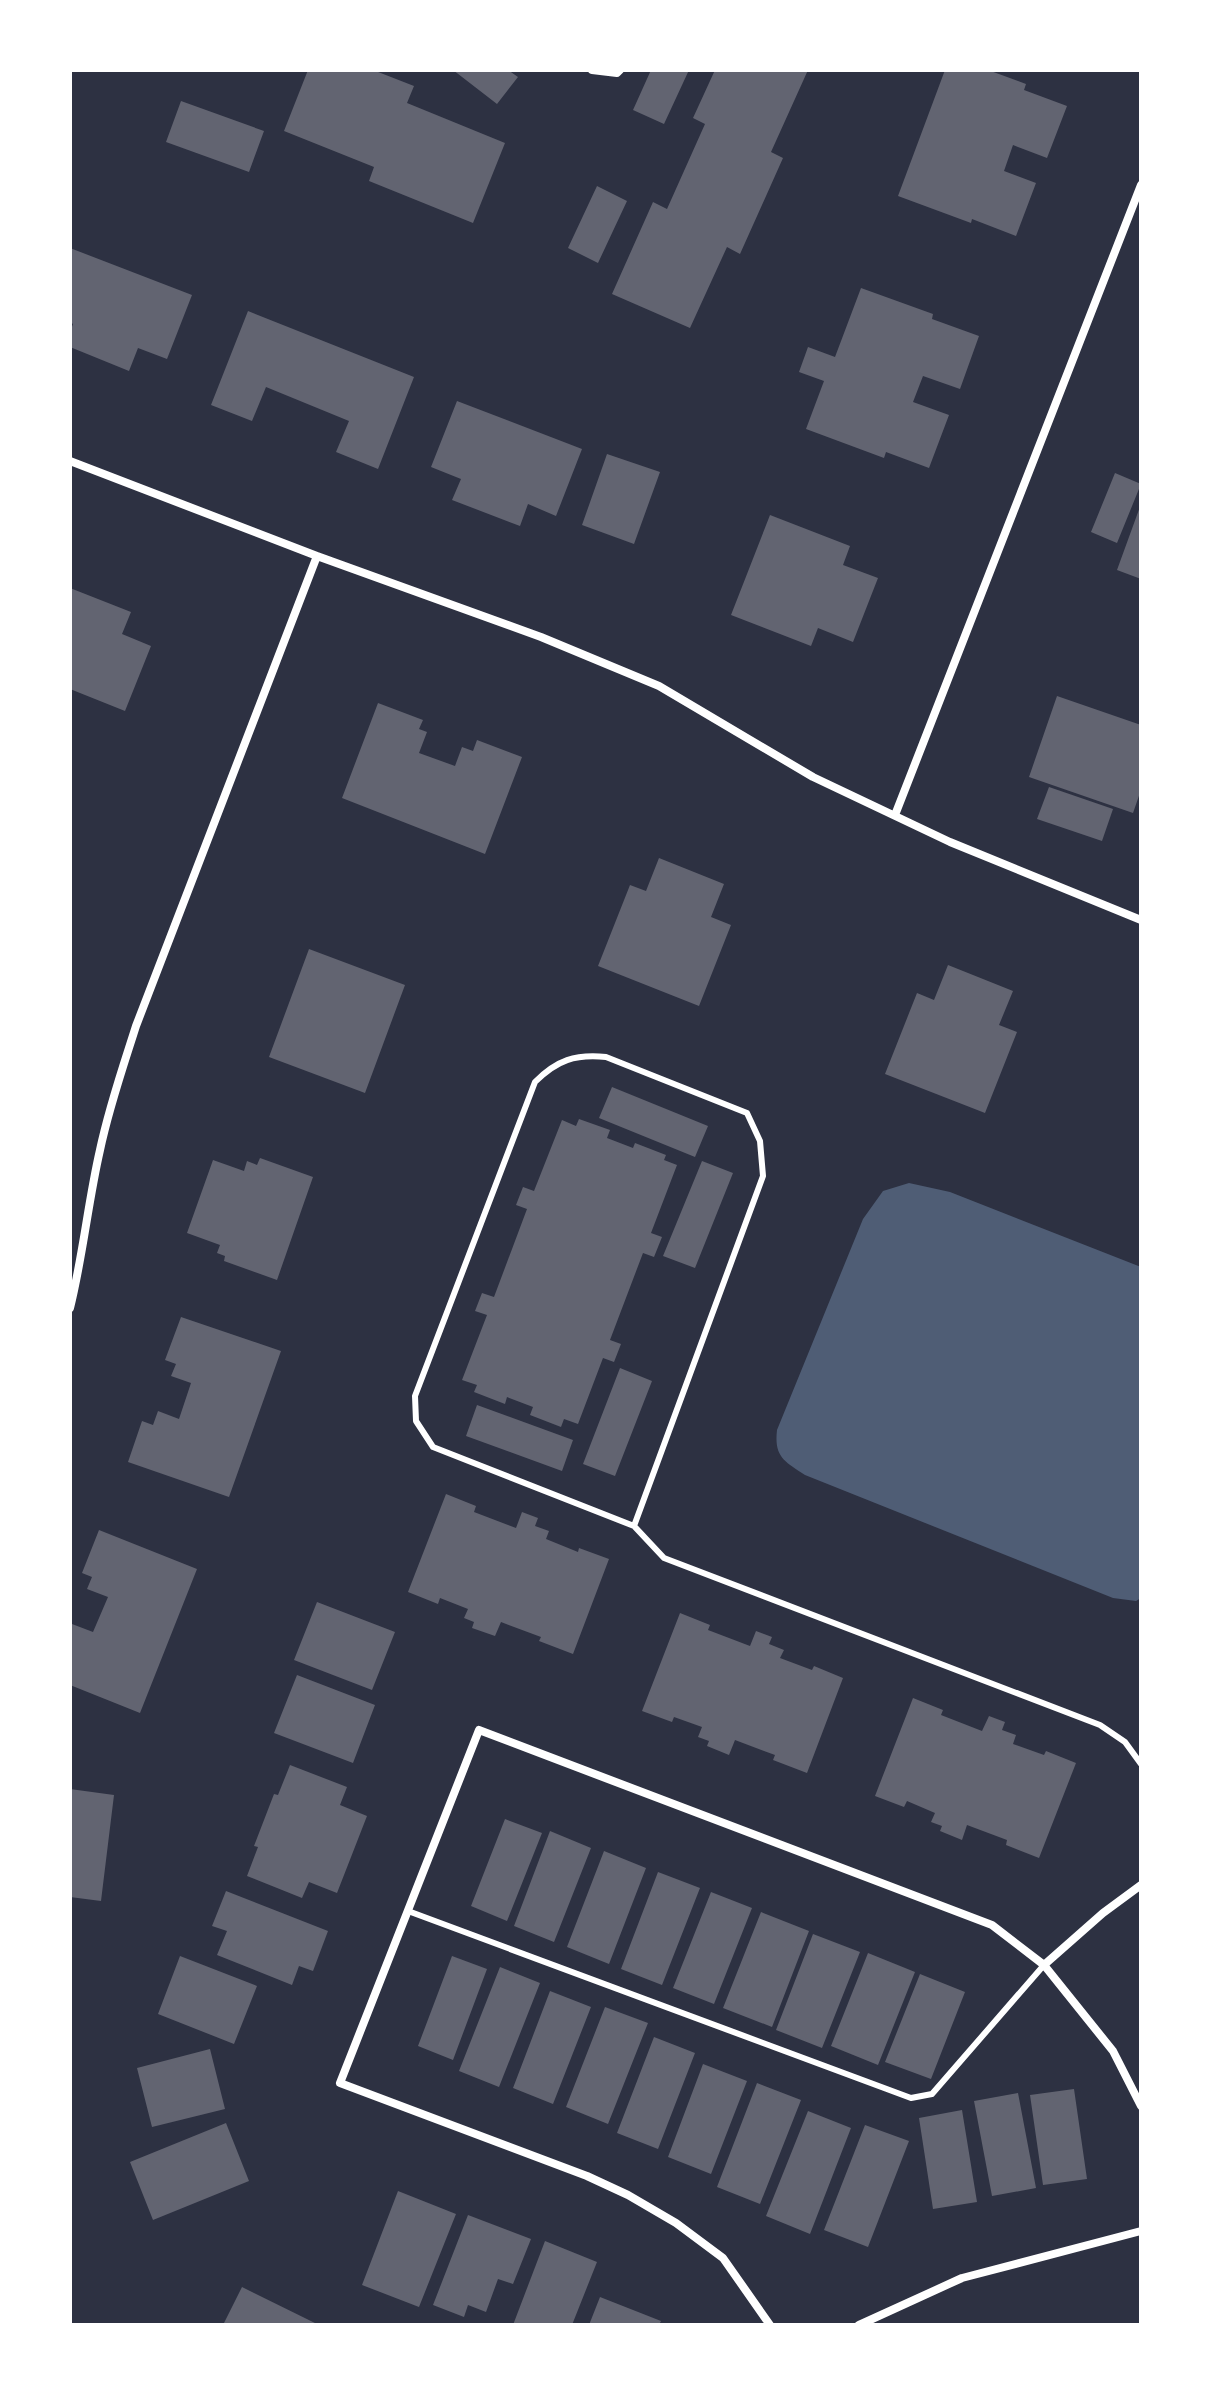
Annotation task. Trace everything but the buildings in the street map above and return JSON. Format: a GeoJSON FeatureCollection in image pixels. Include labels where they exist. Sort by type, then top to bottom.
{"type":"FeatureCollection","features":[{"type":"Feature","properties":{"kind":"street"},"geometry":{"type":"LineString","coordinates":[[592,70],[617,73],[620,70]]}},
{"type":"Feature","properties":{"kind":"street"},"geometry":{"type":"LineString","coordinates":[[895,815],[1141,185]]}},
{"type":"Feature","properties":{"kind":"street"},"geometry":{"type":"LineString","coordinates":[[70,461],[317,556],[541,637],[659,686],[813,777],[950,842],[1141,920]]}},
{"type":"Feature","properties":{"kind":"street"},"geometry":{"type":"LineString","coordinates":[[70,1308],[111,1101],[136,1026],[317,556]]}},
{"type":"Feature","properties":{"kind":"street"},"geometry":{"type":"LineString","coordinates":[[770,2325],[723,2258],[676,2223],[628,2195],[587,2176],[340,2083],[479,1730],[992,1925],[1044,1965],[1113,2051],[1141,2106]]}},
{"type":"Feature","properties":{"kind":"street"},"geometry":{"type":"LineString","coordinates":[[1044,1965],[1103,1913],[1141,1885]]}},
{"type":"Feature","properties":{"kind":"street"},"geometry":{"type":"LineString","coordinates":[[859,2325],[962,2278],[1141,2231]]}},
{"type":"Feature","properties":{"kind":"lane"},"geometry":{"type":"LineString","coordinates":[[634,1526],[763,1176],[760,1141],[747,1113],[606,1057],[582,1055],[550,1067],[535,1082],[415,1396],[416,1421],[433,1447],[634,1526],[664,1558],[1100,1725],[1125,1742],[1141,1764]]}},
{"type":"Feature","properties":{"kind":"lane"},"geometry":{"type":"LineString","coordinates":[[408,1911],[911,2098],[932,2094],[1044,1965]]}},
{"type":"Feature","properties":{"kind":"water"},"geometry":{"type":"Polygon","coordinates":[[[909,1183],[950,1192],[1141,1267],[1141,1598],[1136,1601],[1113,1598],[805,1475],[786,1462],[779,1452],[777,1430],[863,1219],[883,1191],[909,1183]]]}}]}
